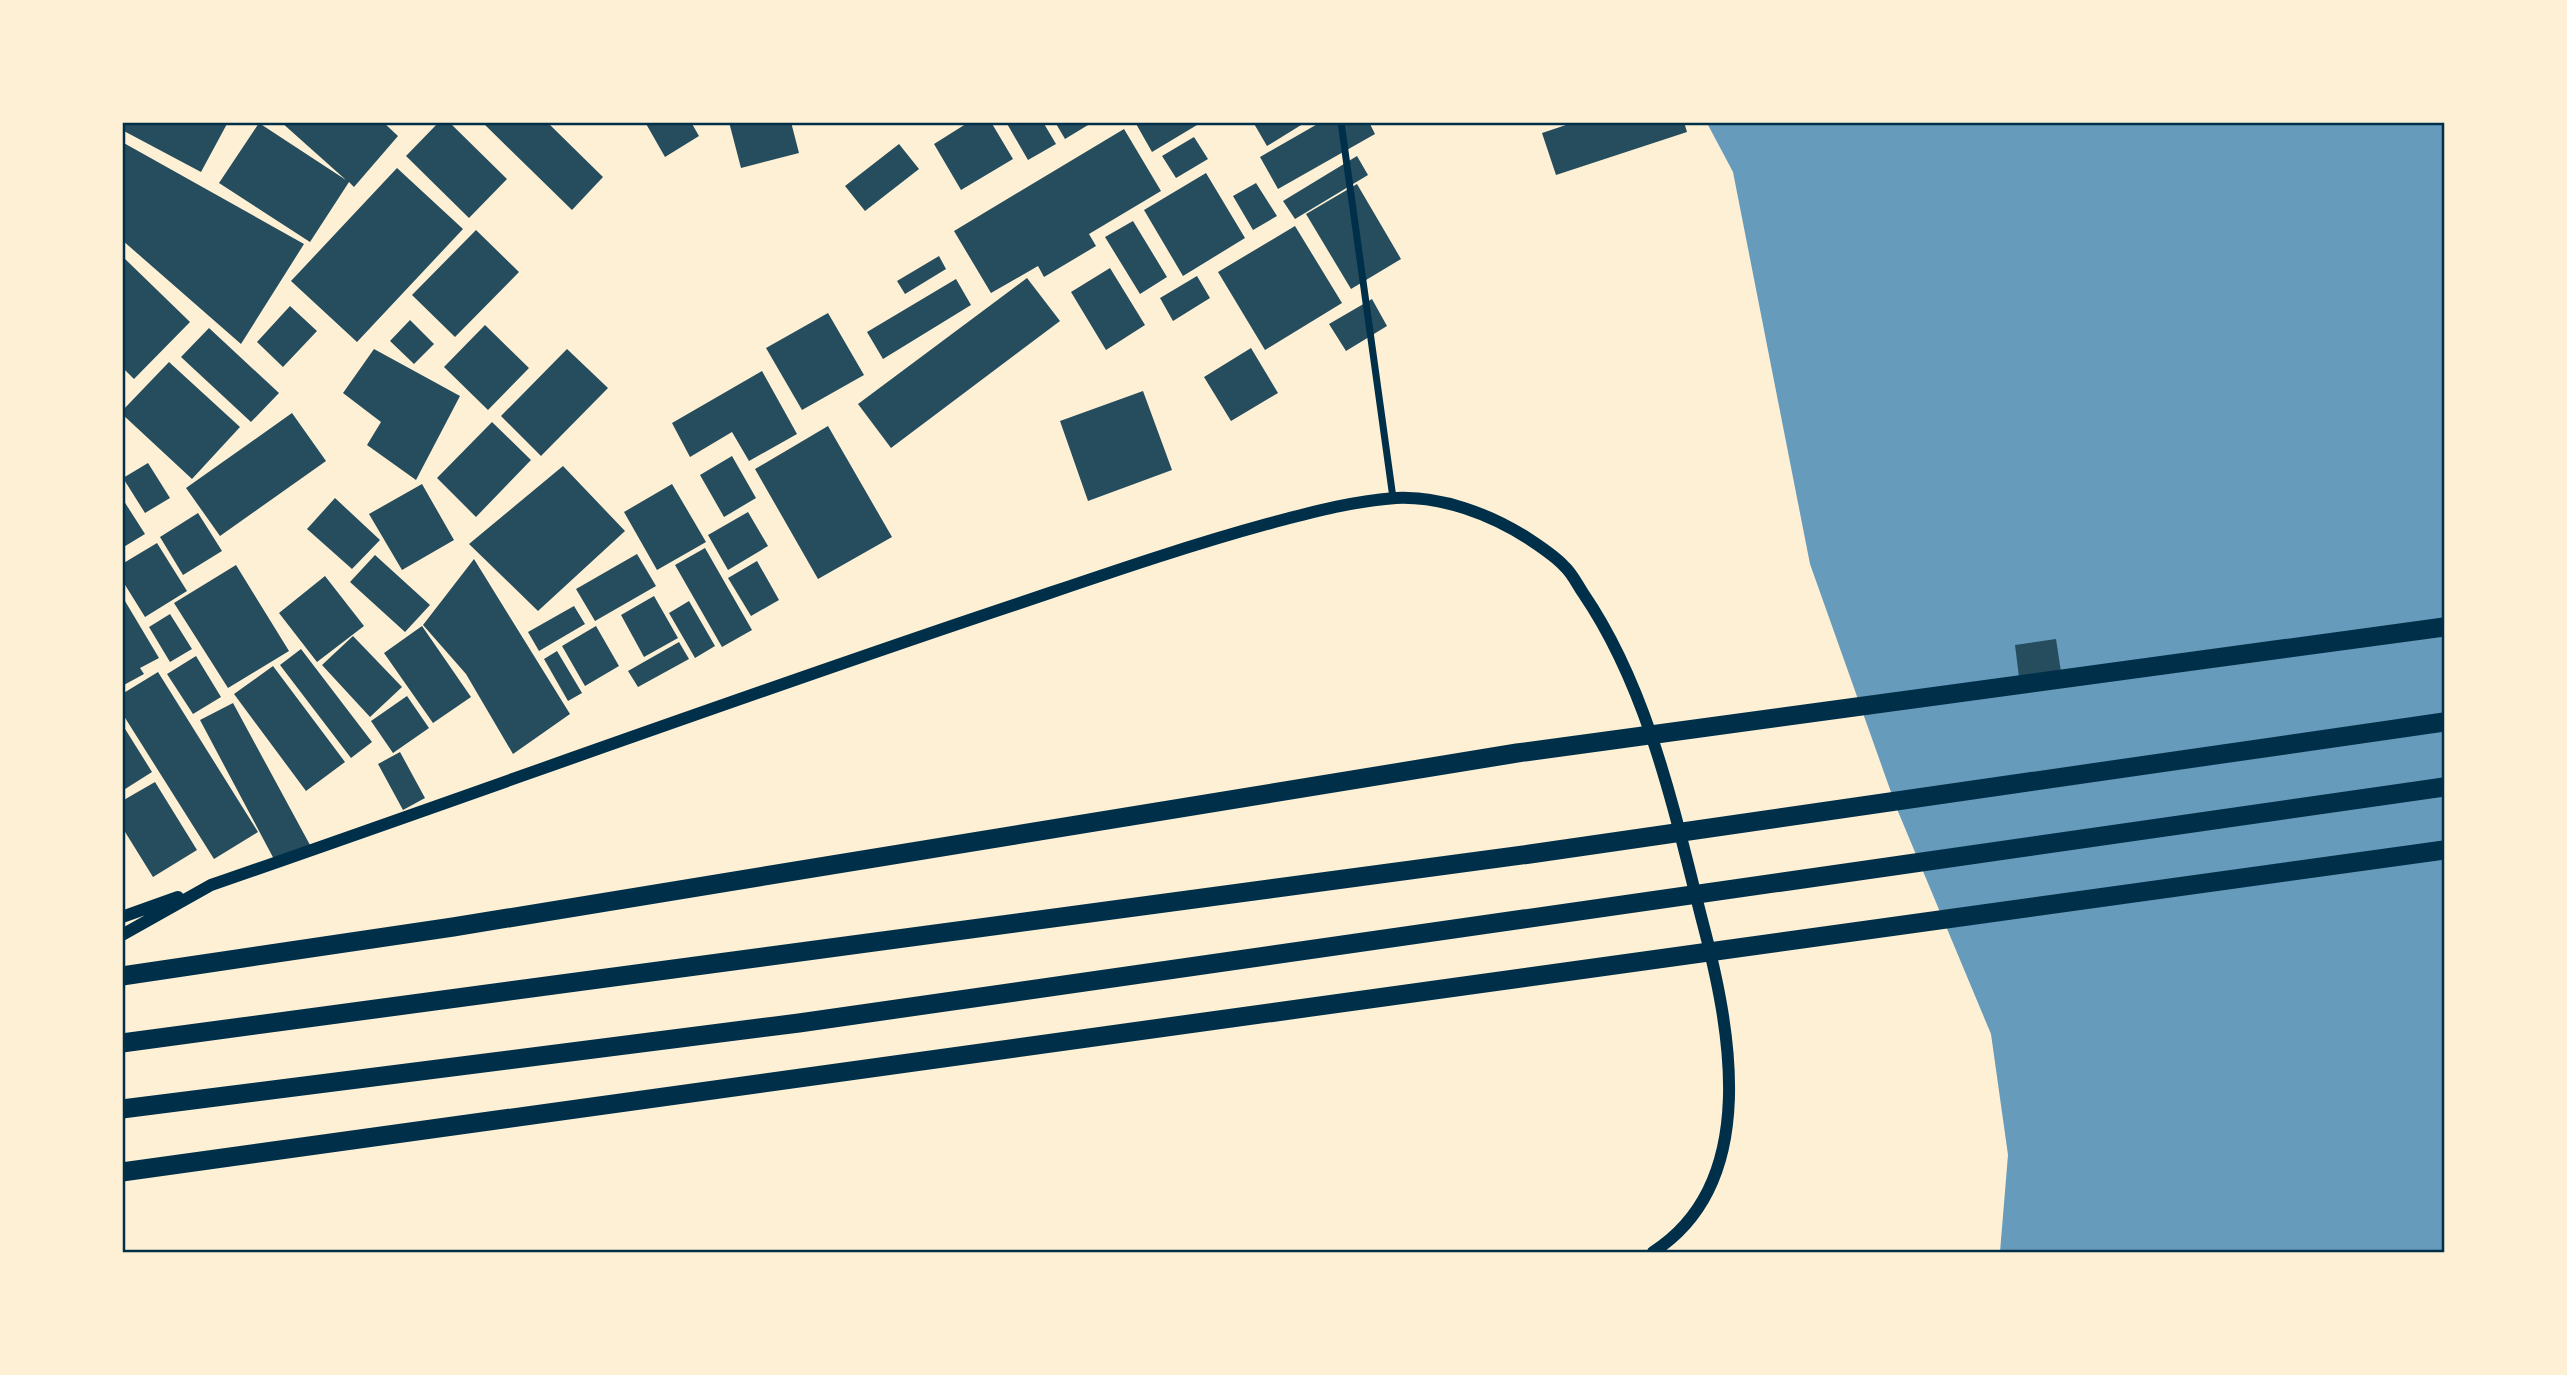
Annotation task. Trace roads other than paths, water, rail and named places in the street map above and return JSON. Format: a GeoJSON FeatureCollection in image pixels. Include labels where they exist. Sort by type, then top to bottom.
{"type":"FeatureCollection","features":[{"type":"Feature","properties":{"kind":"highway"},"geometry":{"type":"LineString","coordinates":[[122,976],[453,927],[1517,753],[2445,627]]}},
{"type":"Feature","properties":{"kind":"highway"},"geometry":{"type":"LineString","coordinates":[[122,1043],[1530,854],[2445,722]]}},
{"type":"Feature","properties":{"kind":"highway"},"geometry":{"type":"LineString","coordinates":[[122,1109],[799,1023],[2445,787]]}},
{"type":"Feature","properties":{"kind":"highway"},"geometry":{"type":"LineString","coordinates":[[122,1172],[1555,976],[2445,850]]}},
{"type":"Feature","properties":{"kind":"street"},"geometry":{"type":"LineString","coordinates":[[1341,122],[1393,498]]}},
{"type":"Feature","properties":{"kind":"street"},"geometry":{"type":"LineString","coordinates":[[122,918],[926,634],[1199,543],[1332,507],[1393,498],[1436,499],[1484,516],[1527,537],[1565,566],[1601,619],[1629,677],[1664,782],[1707,940],[1726,1040],[1731,1102],[1723,1153],[1703,1201],[1672,1240],[1653,1252]]}},
{"type":"Feature","properties":{"kind":"street"},"geometry":{"type":"LineString","coordinates":[[122,936],[211,885]]}},
{"type":"Feature","properties":{"kind":"water"},"geometry":{"type":"Polygon","coordinates":[[[1707,123],[2444,123],[2444,1252],[2000,1252],[2008,1155],[1991,1034],[1897,809],[1810,564],[1733,172],[1707,123]]]}}]}
